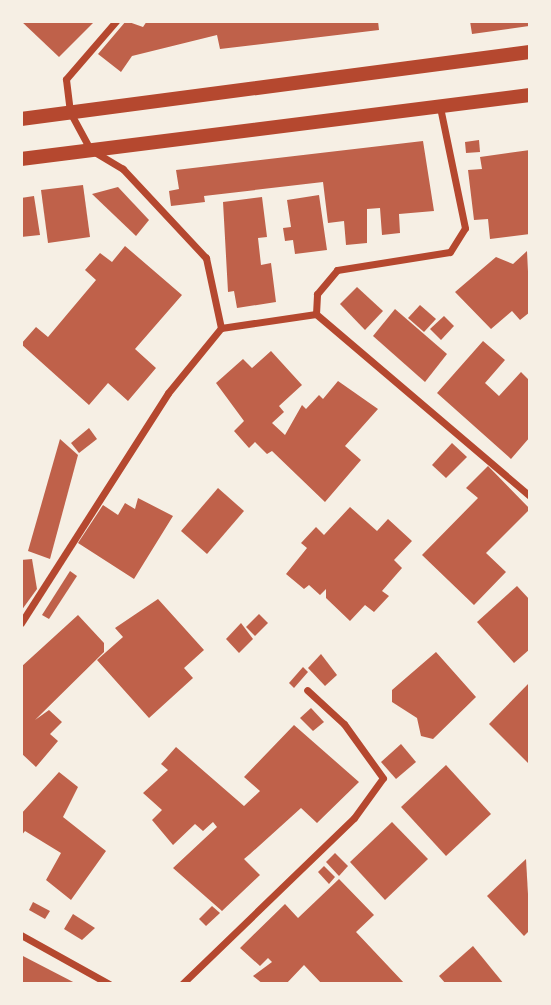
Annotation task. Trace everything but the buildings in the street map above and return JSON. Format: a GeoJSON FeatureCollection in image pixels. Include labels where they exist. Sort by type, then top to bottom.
{"type":"FeatureCollection","features":[{"type":"Feature","properties":{"kind":"main road"},"geometry":{"type":"LineString","coordinates":[[21,119],[530,52]]}},
{"type":"Feature","properties":{"kind":"main road"},"geometry":{"type":"LineString","coordinates":[[21,159],[530,95]]}},
{"type":"Feature","properties":{"kind":"street"},"geometry":{"type":"LineString","coordinates":[[116,21],[66,79],[69,112],[90,149],[123,169],[206,258],[221,328]]}},
{"type":"Feature","properties":{"kind":"street"},"geometry":{"type":"LineString","coordinates":[[316,314],[317,294],[337,270],[450,252],[465,228],[440,107]]}},
{"type":"Feature","properties":{"kind":"street"},"geometry":{"type":"LineString","coordinates":[[21,623],[167,393],[221,328],[316,314],[530,496]]}},
{"type":"Feature","properties":{"kind":"street"},"geometry":{"type":"LineString","coordinates":[[182,984],[355,818],[383,778],[344,724],[307,690]]}},
{"type":"Feature","properties":{"kind":"street"},"geometry":{"type":"LineString","coordinates":[[21,935],[109,984]]}}]}
